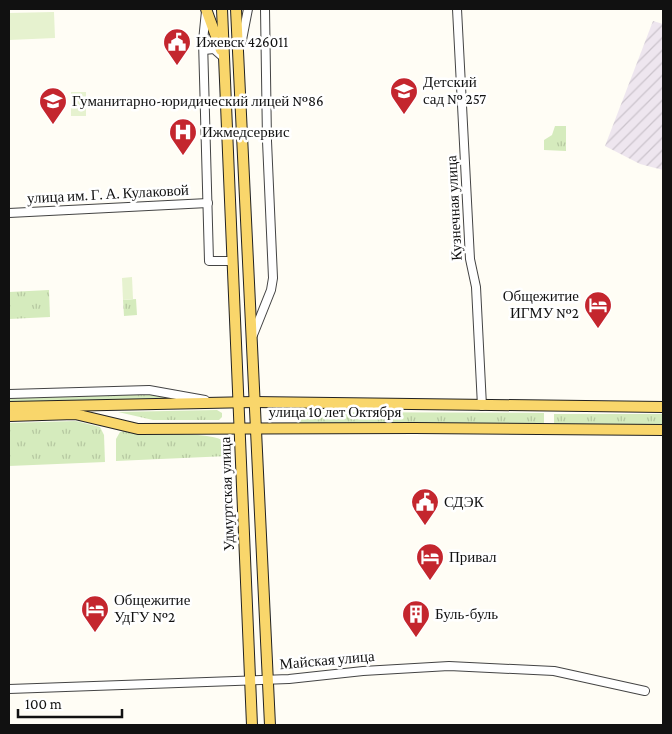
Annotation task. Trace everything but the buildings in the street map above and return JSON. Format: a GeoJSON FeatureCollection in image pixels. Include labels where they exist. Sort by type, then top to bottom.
{"type":"FeatureCollection","features":[{"type":"Feature","properties":{"kind":"main road"},"geometry":{"type":"LineString","coordinates":[[206,9],[224,58]]}},
{"type":"Feature","properties":{"kind":"main road","name":"Удмуртская улица"},"geometry":{"type":"LineString","coordinates":[[222,9],[252,722]]}},
{"type":"Feature","properties":{"kind":"main road","name":"Удмуртская улица"},"geometry":{"type":"LineString","coordinates":[[236,9],[269,721]]}},
{"type":"Feature","properties":{"kind":"main road","name":"улица 10 лет Октября"},"geometry":{"type":"LineString","coordinates":[[9,407],[254,402],[663,407]]}},
{"type":"Feature","properties":{"kind":"main road","name":"улица 10 лет Октября"},"geometry":{"type":"LineString","coordinates":[[9,416],[75,414],[138,428],[663,430]]}},
{"type":"Feature","properties":{"kind":"main road"},"geometry":{"type":"LineString","coordinates":[[252,722],[256,713],[260,712],[269,721]]}},
{"type":"Feature","properties":{"kind":"street"},"geometry":{"type":"LineString","coordinates":[[206,9],[204,50],[209,261],[233,261]]}},
{"type":"Feature","properties":{"kind":"street"},"geometry":{"type":"LineString","coordinates":[[238,57],[248,9]]}},
{"type":"Feature","properties":{"kind":"street","name":"Удмуртская улица"},"geometry":{"type":"LineString","coordinates":[[251,340],[271,290],[273,278],[267,141],[265,9]]}},
{"type":"Feature","properties":{"kind":"street","name":"Кузнечная улица"},"geometry":{"type":"LineString","coordinates":[[457,9],[470,260],[476,287],[482,406]]}},
{"type":"Feature","properties":{"kind":"street"},"geometry":{"type":"LineString","coordinates":[[204,50],[214,49],[224,58]]}},
{"type":"Feature","properties":{"kind":"street","name":"улица им. Г. А. Кулаковой"},"geometry":{"type":"LineString","coordinates":[[9,213],[208,203]]}},
{"type":"Feature","properties":{"kind":"street","name":"улица 10 лет Октября"},"geometry":{"type":"LineString","coordinates":[[9,394],[148,390],[222,403]]}},
{"type":"Feature","properties":{"kind":"street","name":"Майская улица"},"geometry":{"type":"LineString","coordinates":[[9,689],[250,680],[448,666],[554,671],[645,691]]}},
{"type":"Feature","properties":{"kind":"shaded area"},"geometry":{"type":"Polygon","coordinates":[[[653,21],[663,24],[663,170],[640,164],[605,146],[653,21]]]}},
{"type":"Feature","properties":{"kind":"green space"},"geometry":{"type":"Polygon","coordinates":[[[54,12],[55,38],[9,40],[9,13],[54,12]]]}},
{"type":"Feature","properties":{"kind":"green space"},"geometry":{"type":"Polygon","coordinates":[[[71,92],[86,92],[86,116],[71,116],[71,92]]]}},
{"type":"Feature","properties":{"kind":"green space"},"geometry":{"type":"Polygon","coordinates":[[[555,126],[566,126],[566,151],[544,150],[544,140],[552,135],[555,126]]]}},
{"type":"Feature","properties":{"kind":"green space"},"geometry":{"type":"Polygon","coordinates":[[[132,277],[133,299],[123,300],[122,278],[132,277]]]}},
{"type":"Feature","properties":{"kind":"green space"},"geometry":{"type":"Polygon","coordinates":[[[49,290],[50,317],[9,319],[9,292],[49,290]]]}},
{"type":"Feature","properties":{"kind":"green space"},"geometry":{"type":"Polygon","coordinates":[[[136,299],[137,315],[124,316],[123,300],[136,299]]]}},
{"type":"Feature","properties":{"kind":"green space"},"geometry":{"type":"Polygon","coordinates":[[[153,392],[175,398],[9,404],[9,398],[153,392]]]}},
{"type":"Feature","properties":{"kind":"green space"},"geometry":{"type":"Polygon","coordinates":[[[217,410],[222,413],[222,417],[219,420],[153,420],[118,412],[217,410]]]}},
{"type":"Feature","properties":{"kind":"green space"},"geometry":{"type":"Polygon","coordinates":[[[297,412],[544,413],[544,424],[297,423],[297,412]]]}},
{"type":"Feature","properties":{"kind":"green space"},"geometry":{"type":"Polygon","coordinates":[[[554,414],[663,414],[663,425],[554,424],[554,414]]]}},
{"type":"Feature","properties":{"kind":"green space"},"geometry":{"type":"Polygon","coordinates":[[[76,421],[100,427],[104,435],[105,462],[9,466],[9,423],[76,421]]]}},
{"type":"Feature","properties":{"kind":"green space"},"geometry":{"type":"Polygon","coordinates":[[[120,432],[218,438],[226,442],[228,456],[116,461],[116,439],[120,432]]]}},
{"type":"Feature","properties":{"kind":"place","name":"Ижевск 426011"},"geometry":{"type":"Point","coordinates":[177,66]}},
{"type":"Feature","properties":{"kind":"place","name":"Детский сад № 257"},"geometry":{"type":"Point","coordinates":[404,115]}},
{"type":"Feature","properties":{"kind":"place","name":"Гуманитарно-юридический лицей №86"},"geometry":{"type":"Point","coordinates":[53,125]}},
{"type":"Feature","properties":{"kind":"place","name":"Ижмедсервис"},"geometry":{"type":"Point","coordinates":[183,156]}},
{"type":"Feature","properties":{"kind":"place","name":"Общежитие ИГМУ №2"},"geometry":{"type":"Point","coordinates":[598,329]}},
{"type":"Feature","properties":{"kind":"place","name":"СДЭК"},"geometry":{"type":"Point","coordinates":[425,526]}},
{"type":"Feature","properties":{"kind":"place","name":"Привал"},"geometry":{"type":"Point","coordinates":[430,581]}},
{"type":"Feature","properties":{"kind":"place","name":"Общежитие УдГУ №2"},"geometry":{"type":"Point","coordinates":[95,633]}},
{"type":"Feature","properties":{"kind":"place","name":"Буль-буль"},"geometry":{"type":"Point","coordinates":[416,638]}}]}
